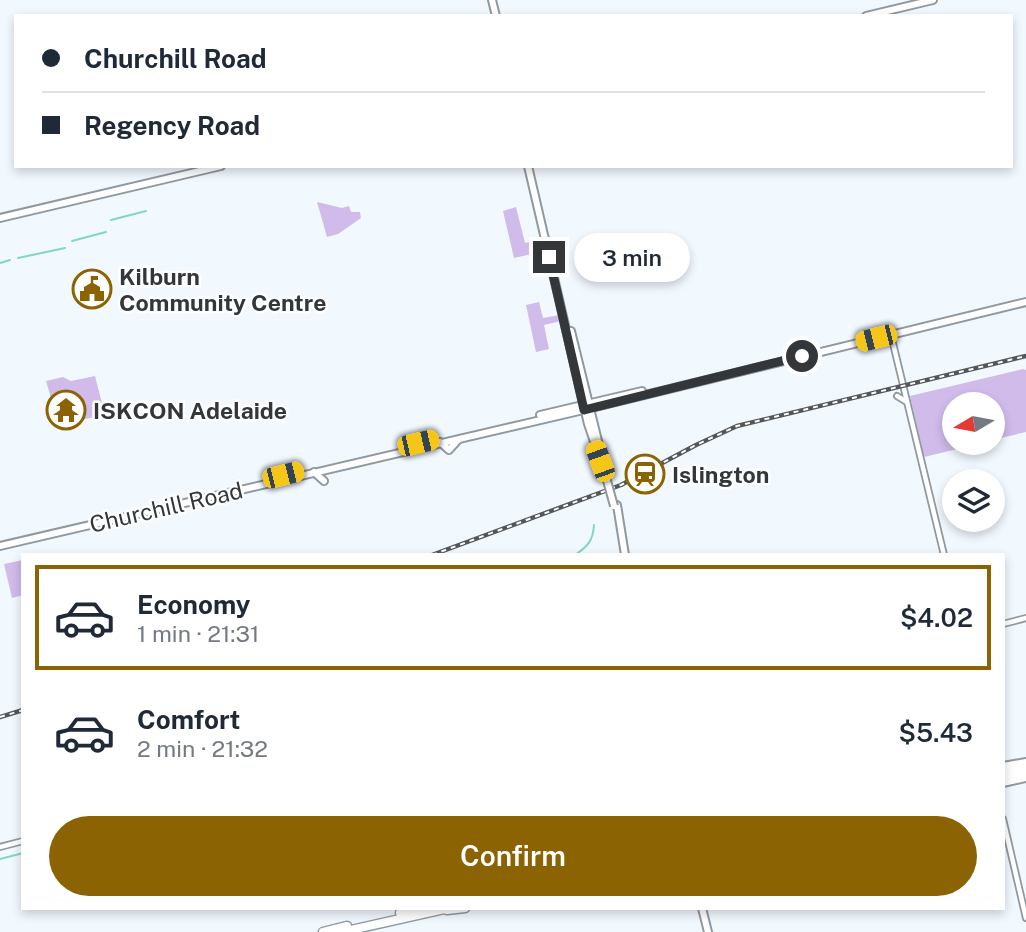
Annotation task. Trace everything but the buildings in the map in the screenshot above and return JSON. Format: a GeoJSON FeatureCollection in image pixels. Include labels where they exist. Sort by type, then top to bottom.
{"type":"FeatureCollection","features":[{"type":"Feature","properties":{"kind":"highway"},"geometry":{"type":"LineString","coordinates":[[1005,768],[1026,764]]}},
{"type":"Feature","properties":{"kind":"highway"},"geometry":{"type":"LineString","coordinates":[[1005,777],[1026,776]]}},
{"type":"Feature","properties":{"kind":"highway"},"geometry":{"type":"LineString","coordinates":[[323,932],[412,910]]}},
{"type":"Feature","properties":{"kind":"highway"},"geometry":{"type":"LineString","coordinates":[[342,932],[441,910]]}},
{"type":"Feature","properties":{"kind":"main road"},"geometry":{"type":"LineString","coordinates":[[874,14],[933,0]]}},
{"type":"Feature","properties":{"kind":"main road"},"geometry":{"type":"LineString","coordinates":[[0,218],[212,168]]}},
{"type":"Feature","properties":{"kind":"main road"},"geometry":{"type":"LineString","coordinates":[[529,168],[587,408],[615,506],[623,553]]}},
{"type":"Feature","properties":{"kind":"main road","name":"Churchill Road"},"geometry":{"type":"LineString","coordinates":[[0,544],[575,412],[1026,301]]}},
{"type":"Feature","properties":{"kind":"main road","name":"Churchill Road"},"geometry":{"type":"LineString","coordinates":[[0,544],[587,408],[892,333]]}},
{"type":"Feature","properties":{"kind":"main road"},"geometry":{"type":"LineString","coordinates":[[587,408],[588,424],[607,476]]}},
{"type":"Feature","properties":{"kind":"main road"},"geometry":{"type":"LineString","coordinates":[[575,412],[588,424]]}},
{"type":"Feature","properties":{"kind":"main road"},"geometry":{"type":"LineString","coordinates":[[314,472],[324,481]]}},
{"type":"Feature","properties":{"kind":"main road"},"geometry":{"type":"LineString","coordinates":[[83,523],[93,524]]}},
{"type":"Feature","properties":{"kind":"main road"},"geometry":{"type":"LineString","coordinates":[[1005,782],[1026,776]]}},
{"type":"Feature","properties":{"kind":"main road"},"geometry":{"type":"LineString","coordinates":[[704,910],[710,932]]}},
{"type":"Feature","properties":{"kind":"street"},"geometry":{"type":"LineString","coordinates":[[892,333],[944,553]]}},
{"type":"Feature","properties":{"kind":"street"},"geometry":{"type":"LineString","coordinates":[[897,396],[908,403]]}},
{"type":"Feature","properties":{"kind":"street"},"geometry":{"type":"LineString","coordinates":[[1005,623],[1026,618]]}},
{"type":"Feature","properties":{"kind":"street"},"geometry":{"type":"LineString","coordinates":[[1005,828],[1026,918]]}},
{"type":"Feature","properties":{"kind":"street"},"geometry":{"type":"LineString","coordinates":[[0,847],[21,842]]}},
{"type":"Feature","properties":{"kind":"shaded area"},"geometry":{"type":"Polygon","coordinates":[[[317,202],[342,208],[349,206],[351,212],[360,212],[361,218],[338,234],[327,237],[317,202]]]}},
{"type":"Feature","properties":{"kind":"shaded area"},"geometry":{"type":"Polygon","coordinates":[[[516,207],[525,243],[542,239],[545,251],[514,258],[503,211],[516,207]]]}},
{"type":"Feature","properties":{"kind":"shaded area"},"geometry":{"type":"Polygon","coordinates":[[[539,302],[543,318],[560,315],[561,321],[544,325],[549,349],[536,352],[526,305],[539,302]]]}},
{"type":"Feature","properties":{"kind":"shaded area"},"geometry":{"type":"Polygon","coordinates":[[[1023,369],[1026,370],[1026,432],[1005,437],[1005,392],[942,392],[942,453],[924,457],[910,396],[1023,369]]]}},
{"type":"Feature","properties":{"kind":"shaded area"},"geometry":{"type":"Polygon","coordinates":[[[95,376],[105,415],[80,420],[74,393],[51,398],[46,381],[63,377],[71,381],[95,376]]]}},
{"type":"Feature","properties":{"kind":"shaded area"},"geometry":{"type":"Polygon","coordinates":[[[21,560],[21,596],[12,598],[4,564],[21,560]]]}},
{"type":"Feature","properties":{"kind":"waterway"},"geometry":{"type":"LineString","coordinates":[[111,220],[146,211]]}},
{"type":"Feature","properties":{"kind":"waterway"},"geometry":{"type":"LineString","coordinates":[[72,241],[106,232]]}},
{"type":"Feature","properties":{"kind":"waterway"},"geometry":{"type":"LineString","coordinates":[[18,258],[65,248]]}},
{"type":"Feature","properties":{"kind":"waterway"},"geometry":{"type":"LineString","coordinates":[[0,263],[10,260]]}},
{"type":"Feature","properties":{"kind":"waterway"},"geometry":{"type":"LineString","coordinates":[[578,553],[589,543],[594,525]]}},
{"type":"Feature","properties":{"kind":"waterway"},"geometry":{"type":"LineString","coordinates":[[0,859],[21,854]]}},
{"type":"Feature","properties":{"kind":"railway"},"geometry":{"type":"LineString","coordinates":[[437,553],[621,485],[737,426],[1026,356]]}},
{"type":"Feature","properties":{"kind":"railway"},"geometry":{"type":"LineString","coordinates":[[0,717],[21,711]]}},
{"type":"Feature","properties":{"kind":"place","name":"Kilburn Community Centre"},"geometry":{"type":"Point","coordinates":[92,289]}},
{"type":"Feature","properties":{"kind":"place","name":"ISKCON Adelaide"},"geometry":{"type":"Point","coordinates":[66,410]}},
{"type":"Feature","properties":{"kind":"place","name":"Islington"},"geometry":{"type":"Point","coordinates":[645,474]}},
{"type":"Feature","properties":{"kind":"route"},"geometry":{"type":"LineString","coordinates":[[549,257],[584,410],[802,356]]}}]}
